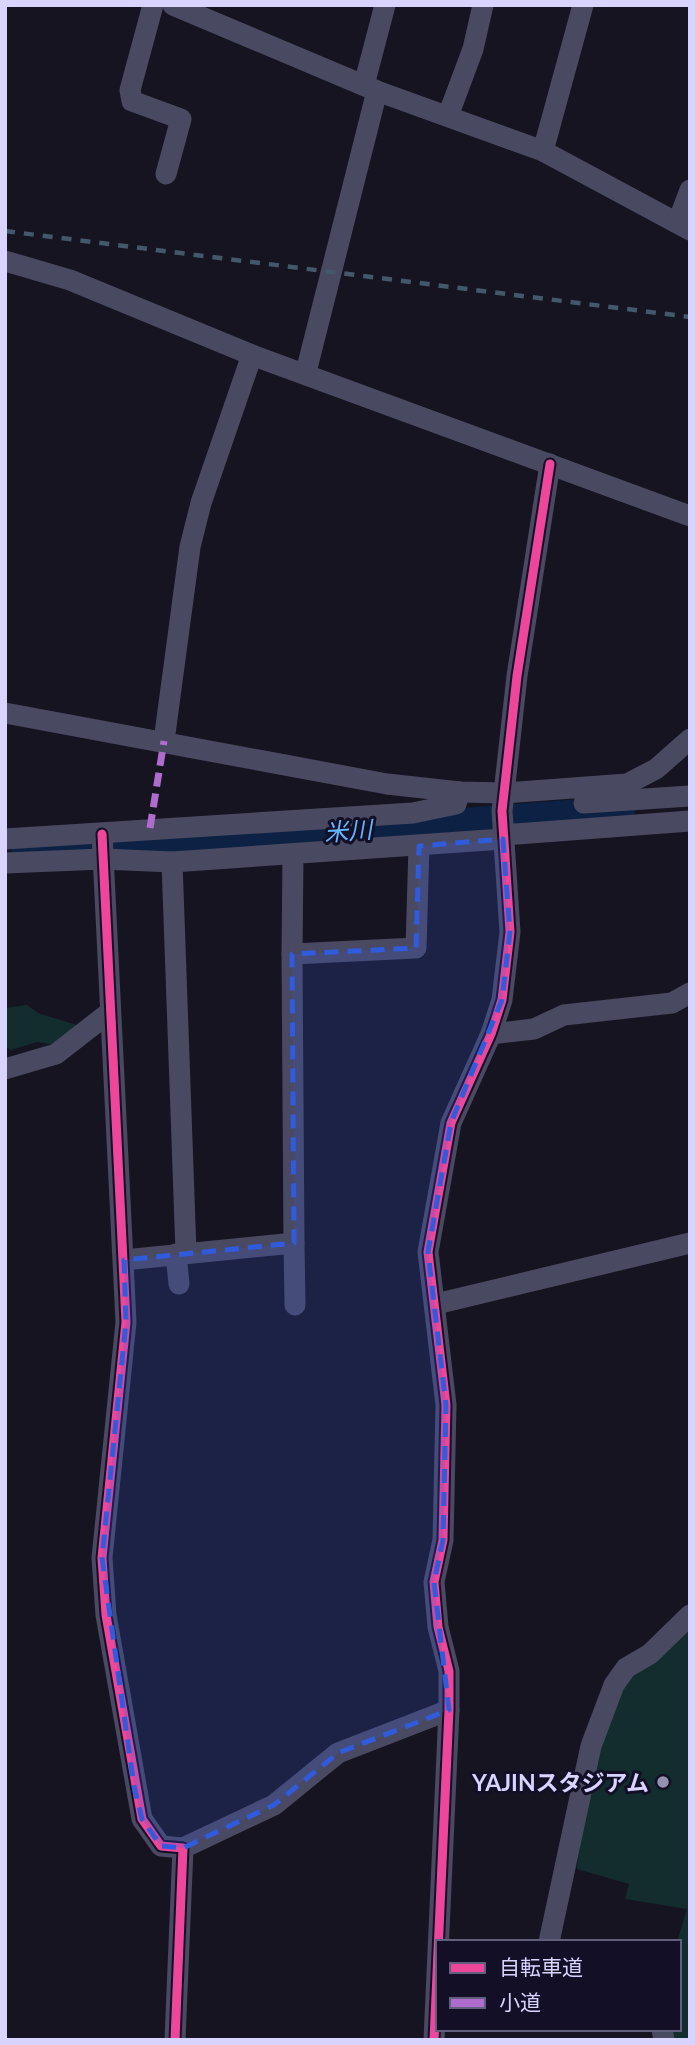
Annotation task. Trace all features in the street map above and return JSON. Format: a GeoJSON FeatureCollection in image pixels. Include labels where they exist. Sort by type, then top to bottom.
{"type":"FeatureCollection","features":[{"type":"Feature","properties":{"kind":"street"},"geometry":{"type":"LineString","coordinates":[[153,5],[130,90],[132,101],[141,107],[180,119],[166,174]]}},
{"type":"Feature","properties":{"kind":"street"},"geometry":{"type":"LineString","coordinates":[[173,5],[202,11],[370,88],[543,151],[684,226],[690,190]]}},
{"type":"Feature","properties":{"kind":"street"},"geometry":{"type":"LineString","coordinates":[[306,372],[370,88],[385,5]]}},
{"type":"Feature","properties":{"kind":"street"},"geometry":{"type":"LineString","coordinates":[[448,116],[473,49],[483,5]]}},
{"type":"Feature","properties":{"kind":"street"},"geometry":{"type":"LineString","coordinates":[[543,151],[583,5]]}},
{"type":"Feature","properties":{"kind":"street"},"geometry":{"type":"LineString","coordinates":[[5,261],[69,280],[253,355],[306,372],[690,516]]}},
{"type":"Feature","properties":{"kind":"street"},"geometry":{"type":"LineString","coordinates":[[164,741],[190,547],[201,503],[253,355]]}},
{"type":"Feature","properties":{"kind":"street"},"geometry":{"type":"LineString","coordinates":[[438,1940],[449,1671],[438,1627],[433,1582],[443,1540],[446,1405],[428,1252],[451,1123],[491,1034],[502,1000],[510,932],[503,819],[517,676],[550,464]]}},
{"type":"Feature","properties":{"kind":"street"},"geometry":{"type":"LineString","coordinates":[[5,713],[387,784],[460,792],[503,819],[690,821]]}},
{"type":"Feature","properties":{"kind":"street"},"geometry":{"type":"LineString","coordinates":[[5,863],[103,859],[172,862],[419,846],[627,784],[656,769],[690,739]]}},
{"type":"Feature","properties":{"kind":"street"},"geometry":{"type":"LineString","coordinates":[[5,839],[413,813],[456,804],[460,792]]}},
{"type":"Feature","properties":{"kind":"street"},"geometry":{"type":"LineString","coordinates":[[503,819],[690,796]]}},
{"type":"Feature","properties":{"kind":"street"},"geometry":{"type":"LineString","coordinates":[[102,834],[127,1322],[102,1558],[106,1615],[142,1819],[161,1846],[183,1848],[274,1805],[338,1753],[449,1710]]}},
{"type":"Feature","properties":{"kind":"street"},"geometry":{"type":"LineString","coordinates":[[292,954],[416,948],[419,846]]}},
{"type":"Feature","properties":{"kind":"street"},"geometry":{"type":"LineString","coordinates":[[293,855],[295,1305]]}},
{"type":"Feature","properties":{"kind":"street"},"geometry":{"type":"LineString","coordinates":[[172,862],[181,1253],[179,1284]]}},
{"type":"Feature","properties":{"kind":"street"},"geometry":{"type":"LineString","coordinates":[[491,1034],[517,1034],[564,1015],[673,1003],[690,993]]}},
{"type":"Feature","properties":{"kind":"street"},"geometry":{"type":"LineString","coordinates":[[5,1069],[56,1054],[110,1012]]}},
{"type":"Feature","properties":{"kind":"street"},"geometry":{"type":"LineString","coordinates":[[124,1259],[293,1243]]}},
{"type":"Feature","properties":{"kind":"street"},"geometry":{"type":"LineString","coordinates":[[436,1304],[690,1243]]}},
{"type":"Feature","properties":{"kind":"street"},"geometry":{"type":"LineString","coordinates":[[549,1940],[591,1746],[614,1685],[626,1668],[650,1654],[690,1615]]}},
{"type":"Feature","properties":{"kind":"street"},"geometry":{"type":"LineString","coordinates":[[175,2040],[183,1848]]}},
{"type":"Feature","properties":{"kind":"street"},"geometry":{"type":"LineString","coordinates":[[434,2040],[436,1980]]}},
{"type":"Feature","properties":{"kind":"highlighted area"},"geometry":{"type":"Polygon","coordinates":[[[503,839],[510,932],[502,1000],[451,1123],[428,1252],[446,1405],[443,1540],[434,1582],[449,1710],[338,1753],[274,1805],[183,1848],[161,1846],[142,1819],[134,1786],[102,1558],[126,1322],[124,1260],[294,1243],[292,954],[416,948],[419,846],[503,839]]]}},
{"type":"Feature","properties":{"kind":"green space"},"geometry":{"type":"Polygon","coordinates":[[[27,1005],[38,1013],[77,1025],[55,1045],[37,1042],[11,1050],[5,1046],[5,1008],[27,1005]]]}},
{"type":"Feature","properties":{"kind":"green space"},"geometry":{"type":"Polygon","coordinates":[[[690,1624],[690,2040],[673,2040],[671,2031],[681,2031],[681,1940],[678,1940],[687,1909],[625,1899],[629,1884],[577,1869],[594,1773],[607,1720],[622,1686],[690,1624]]]}},
{"type":"Feature","properties":{"kind":"waterway","name":"米川"},"geometry":{"type":"LineString","coordinates":[[25,847],[266,837],[621,810]]}},
{"type":"Feature","properties":{"kind":"railway"},"geometry":{"type":"LineString","coordinates":[[5,231],[690,317]]}},
{"type":"Feature","properties":{"kind":"marked path"},"geometry":{"type":"LineString","coordinates":[[150,828],[164,741]]}},
{"type":"Feature","properties":{"kind":"cycle path"},"geometry":{"type":"LineString","coordinates":[[439,1940],[449,1671],[438,1627],[434,1582],[443,1540],[446,1405],[428,1252],[451,1123],[491,1034],[502,1000],[510,932],[502,811],[517,676],[550,464]]}},
{"type":"Feature","properties":{"kind":"cycle path"},"geometry":{"type":"LineString","coordinates":[[102,834],[126,1322],[102,1558],[106,1615],[142,1819],[161,1846],[183,1848],[175,2040]]}},
{"type":"Feature","properties":{"kind":"cycle path"},"geometry":{"type":"LineString","coordinates":[[434,2040],[436,1996]]}},
{"type":"Feature","properties":{"kind":"place","name":"YAJINスタジアム"},"geometry":{"type":"Point","coordinates":[663,1782]}}]}
